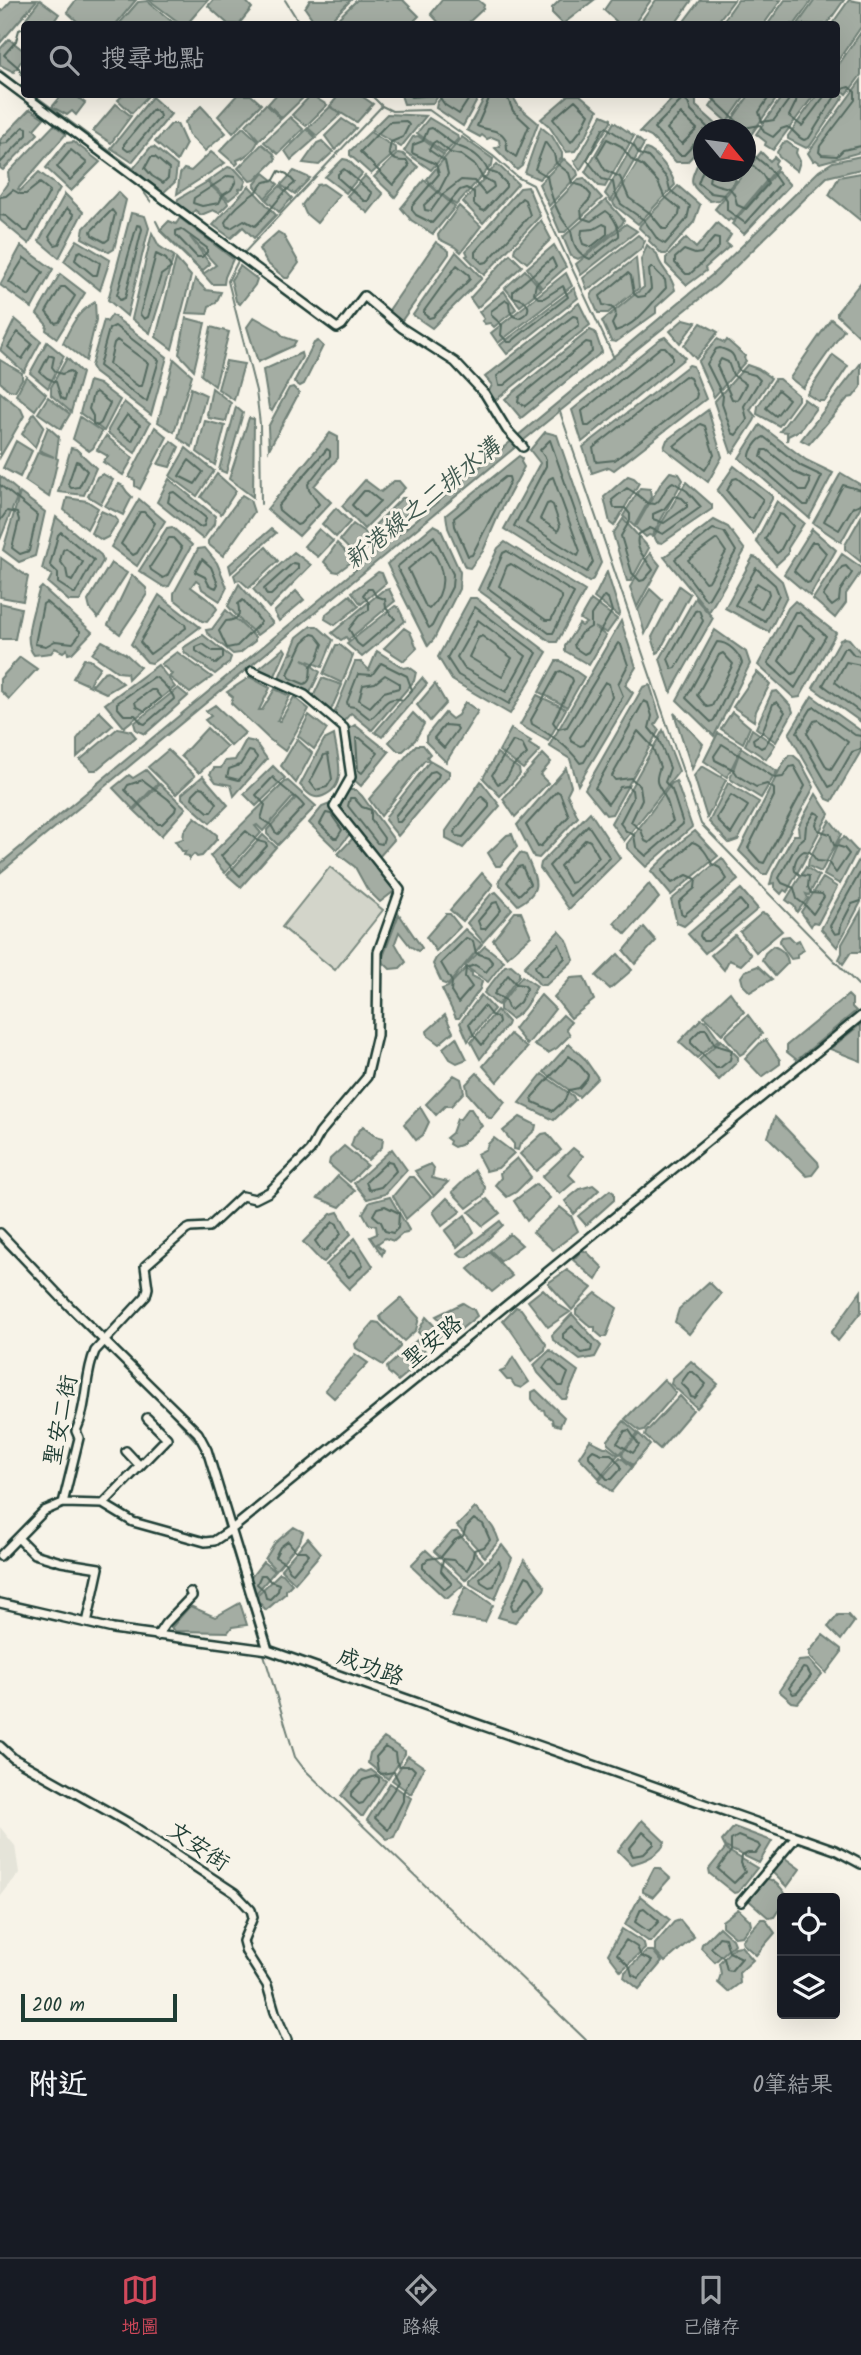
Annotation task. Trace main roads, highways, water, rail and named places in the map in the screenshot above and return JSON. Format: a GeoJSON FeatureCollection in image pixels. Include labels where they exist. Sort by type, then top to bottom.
{"type":"FeatureCollection","features":[{"type":"Feature","properties":{"kind":"water"},"geometry":{"type":"Polygon","coordinates":[[[12,0],[37,0],[0,43],[0,13],[12,0]]]}},
{"type":"Feature","properties":{"kind":"water"},"geometry":{"type":"Polygon","coordinates":[[[40,0],[59,14],[54,21],[30,21],[26,18],[40,0]]]}},
{"type":"Feature","properties":{"kind":"water"},"geometry":{"type":"Polygon","coordinates":[[[76,0],[136,0],[118,21],[77,21],[67,12],[76,0]]]}},
{"type":"Feature","properties":{"kind":"water"},"geometry":{"type":"Polygon","coordinates":[[[149,0],[208,0],[190,21],[177,21],[149,0]]]}},
{"type":"Feature","properties":{"kind":"water"},"geometry":{"type":"Polygon","coordinates":[[[213,0],[245,0],[252,8],[241,21],[225,21],[208,6],[213,0]]]}},
{"type":"Feature","properties":{"kind":"water"},"geometry":{"type":"Polygon","coordinates":[[[310,0],[351,0],[330,21],[314,21],[305,8],[310,0]]]}},
{"type":"Feature","properties":{"kind":"water"},"geometry":{"type":"Polygon","coordinates":[[[357,0],[403,0],[419,16],[414,21],[335,21],[357,0]]]}},
{"type":"Feature","properties":{"kind":"water"},"geometry":{"type":"Polygon","coordinates":[[[442,0],[478,0],[484,5],[470,21],[437,21],[431,14],[442,0]]]}},
{"type":"Feature","properties":{"kind":"water"},"geometry":{"type":"Polygon","coordinates":[[[560,0],[594,0],[567,21],[560,21],[552,13],[552,8],[560,0]]]}},
{"type":"Feature","properties":{"kind":"water"},"geometry":{"type":"Polygon","coordinates":[[[611,0],[651,0],[636,21],[616,21],[604,10],[611,0]]]}},
{"type":"Feature","properties":{"kind":"water"},"geometry":{"type":"Polygon","coordinates":[[[656,0],[692,0],[677,21],[641,21],[656,0]]]}},
{"type":"Feature","properties":{"kind":"water"},"geometry":{"type":"Polygon","coordinates":[[[700,0],[734,0],[718,21],[684,21],[700,0]]]}},
{"type":"Feature","properties":{"kind":"water"},"geometry":{"type":"Polygon","coordinates":[[[738,0],[781,0],[766,21],[723,21],[738,0]]]}},
{"type":"Feature","properties":{"kind":"water"},"geometry":{"type":"Polygon","coordinates":[[[785,0],[812,0],[797,21],[770,21],[785,0]]]}},
{"type":"Feature","properties":{"kind":"water"},"geometry":{"type":"Polygon","coordinates":[[[815,0],[844,0],[829,21],[800,21],[815,0]]]}},
{"type":"Feature","properties":{"kind":"water"},"geometry":{"type":"Polygon","coordinates":[[[849,0],[861,2],[861,27],[840,58],[840,21],[834,21],[849,0]]]}},
{"type":"Feature","properties":{"kind":"water"},"geometry":{"type":"Polygon","coordinates":[[[147,1],[171,21],[122,21],[138,2],[147,1]]]}},
{"type":"Feature","properties":{"kind":"water"},"geometry":{"type":"Polygon","coordinates":[[[861,32],[861,75],[847,94],[840,88],[840,63],[861,32]]]}},
{"type":"Feature","properties":{"kind":"water"},"geometry":{"type":"Polygon","coordinates":[[[9,39],[21,49],[21,62],[14,72],[0,65],[0,49],[9,39]]]}},
{"type":"Feature","properties":{"kind":"water"},"geometry":{"type":"Polygon","coordinates":[[[861,80],[861,152],[820,163],[813,161],[808,153],[861,80]]]}},
{"type":"Feature","properties":{"kind":"water"},"geometry":{"type":"Polygon","coordinates":[[[840,93],[844,96],[810,146],[806,148],[788,139],[815,98],[840,98],[840,93]]]}},
{"type":"Feature","properties":{"kind":"water"},"geometry":{"type":"Polygon","coordinates":[[[60,98],[79,98],[85,103],[76,115],[72,111],[67,115],[52,107],[60,98]]]}},
{"type":"Feature","properties":{"kind":"water"},"geometry":{"type":"Polygon","coordinates":[[[120,98],[146,98],[132,113],[118,100],[120,98]]]}},
{"type":"Feature","properties":{"kind":"water"},"geometry":{"type":"Polygon","coordinates":[[[151,98],[171,114],[132,162],[111,148],[151,98]]]}},
{"type":"Feature","properties":{"kind":"water"},"geometry":{"type":"Polygon","coordinates":[[[234,98],[254,98],[261,104],[233,133],[218,116],[234,98]]]}},
{"type":"Feature","properties":{"kind":"water"},"geometry":{"type":"Polygon","coordinates":[[[273,98],[303,98],[282,118],[268,104],[273,98]]]}},
{"type":"Feature","properties":{"kind":"water"},"geometry":{"type":"Polygon","coordinates":[[[308,98],[316,98],[327,105],[306,126],[292,115],[308,98]]]}},
{"type":"Feature","properties":{"kind":"water"},"geometry":{"type":"Polygon","coordinates":[[[337,98],[364,98],[373,104],[357,122],[330,106],[337,98]]]}},
{"type":"Feature","properties":{"kind":"water"},"geometry":{"type":"Polygon","coordinates":[[[402,98],[437,98],[433,103],[404,104],[402,98]]]}},
{"type":"Feature","properties":{"kind":"water"},"geometry":{"type":"Polygon","coordinates":[[[441,98],[478,98],[463,126],[436,108],[441,98]]]}},
{"type":"Feature","properties":{"kind":"water"},"geometry":{"type":"Polygon","coordinates":[[[484,98],[514,98],[519,107],[538,123],[522,166],[517,170],[495,148],[500,146],[499,140],[492,137],[487,139],[482,135],[480,137],[467,130],[484,98]]]}},
{"type":"Feature","properties":{"kind":"water"},"geometry":{"type":"Polygon","coordinates":[[[566,98],[584,98],[598,110],[587,134],[575,151],[566,152],[549,126],[541,119],[566,98]]]}},
{"type":"Feature","properties":{"kind":"water"},"geometry":{"type":"Polygon","coordinates":[[[673,98],[693,98],[696,106],[710,119],[693,119],[693,156],[687,162],[676,162],[651,137],[640,132],[673,98]]]}},
{"type":"Feature","properties":{"kind":"water"},"geometry":{"type":"Polygon","coordinates":[[[716,98],[744,98],[729,119],[724,119],[710,107],[716,98]]]}},
{"type":"Feature","properties":{"kind":"water"},"geometry":{"type":"Polygon","coordinates":[[[747,98],[777,98],[756,128],[756,119],[732,119],[747,98]]]}},
{"type":"Feature","properties":{"kind":"water"},"geometry":{"type":"Polygon","coordinates":[[[781,98],[812,98],[773,150],[765,145],[766,142],[756,134],[781,98]]]}},
{"type":"Feature","properties":{"kind":"water"},"geometry":{"type":"Polygon","coordinates":[[[116,104],[131,116],[111,143],[93,131],[116,104]]]}},
{"type":"Feature","properties":{"kind":"water"},"geometry":{"type":"Polygon","coordinates":[[[266,104],[281,119],[259,140],[246,125],[266,104]]]}},
{"type":"Feature","properties":{"kind":"water"},"geometry":{"type":"Polygon","coordinates":[[[201,106],[226,133],[205,151],[189,135],[185,122],[201,106]]]}},
{"type":"Feature","properties":{"kind":"water"},"geometry":{"type":"Polygon","coordinates":[[[330,107],[341,114],[317,136],[308,128],[330,107]]]}},
{"type":"Feature","properties":{"kind":"water"},"geometry":{"type":"Polygon","coordinates":[[[30,109],[44,118],[34,129],[38,134],[3,170],[0,168],[0,140],[30,109]]]}},
{"type":"Feature","properties":{"kind":"water"},"geometry":{"type":"Polygon","coordinates":[[[387,114],[426,116],[401,147],[371,130],[387,114]]]}},
{"type":"Feature","properties":{"kind":"water"},"geometry":{"type":"Polygon","coordinates":[[[602,115],[611,119],[611,122],[580,170],[574,161],[602,115]]]}},
{"type":"Feature","properties":{"kind":"water"},"geometry":{"type":"Polygon","coordinates":[[[290,117],[303,129],[278,154],[264,142],[290,117]]]}},
{"type":"Feature","properties":{"kind":"water"},"geometry":{"type":"Polygon","coordinates":[[[429,118],[457,135],[458,139],[445,153],[417,133],[429,118]]]}},
{"type":"Feature","properties":{"kind":"water"},"geometry":{"type":"Polygon","coordinates":[[[342,119],[356,128],[335,150],[325,136],[342,119]]]}},
{"type":"Feature","properties":{"kind":"water"},"geometry":{"type":"Polygon","coordinates":[[[614,122],[634,136],[605,187],[599,186],[585,172],[614,122]]]}},
{"type":"Feature","properties":{"kind":"water"},"geometry":{"type":"Polygon","coordinates":[[[171,124],[177,124],[186,144],[177,161],[155,142],[171,124]]]}},
{"type":"Feature","properties":{"kind":"water"},"geometry":{"type":"Polygon","coordinates":[[[54,125],[66,134],[18,189],[20,191],[39,172],[60,188],[29,244],[0,220],[0,194],[9,181],[8,173],[54,125]]]}},
{"type":"Feature","properties":{"kind":"water"},"geometry":{"type":"Polygon","coordinates":[[[243,127],[258,141],[249,153],[237,160],[236,165],[220,151],[243,127]]]}},
{"type":"Feature","properties":{"kind":"water"},"geometry":{"type":"Polygon","coordinates":[[[541,127],[552,136],[562,158],[539,179],[525,173],[541,127]]]}},
{"type":"Feature","properties":{"kind":"water"},"geometry":{"type":"Polygon","coordinates":[[[307,129],[316,138],[291,160],[285,151],[307,129]]]}},
{"type":"Feature","properties":{"kind":"water"},"geometry":{"type":"Polygon","coordinates":[[[370,132],[396,148],[396,152],[371,174],[350,155],[350,151],[370,132]]]}},
{"type":"Feature","properties":{"kind":"water"},"geometry":{"type":"Polygon","coordinates":[[[418,136],[444,155],[431,170],[404,151],[413,137],[418,136]]]}},
{"type":"Feature","properties":{"kind":"water"},"geometry":{"type":"Polygon","coordinates":[[[462,137],[493,159],[492,165],[456,205],[436,190],[427,179],[462,137]]]}},
{"type":"Feature","properties":{"kind":"water"},"geometry":{"type":"Polygon","coordinates":[[[637,138],[644,144],[611,201],[605,194],[637,138]]]}},
{"type":"Feature","properties":{"kind":"water"},"geometry":{"type":"Polygon","coordinates":[[[322,141],[333,152],[319,165],[303,163],[317,143],[322,141]]]}},
{"type":"Feature","properties":{"kind":"water"},"geometry":{"type":"Polygon","coordinates":[[[74,142],[100,162],[71,191],[46,168],[66,143],[74,142]]]}},
{"type":"Feature","properties":{"kind":"water"},"geometry":{"type":"Polygon","coordinates":[[[787,142],[797,149],[800,161],[797,171],[779,157],[777,152],[783,143],[787,142]]]}},
{"type":"Feature","properties":{"kind":"water"},"geometry":{"type":"Polygon","coordinates":[[[262,144],[276,159],[255,180],[250,181],[238,168],[262,144]]]}},
{"type":"Feature","properties":{"kind":"water"},"geometry":{"type":"Polygon","coordinates":[[[154,147],[177,166],[175,182],[163,193],[133,169],[150,148],[154,147]]]}},
{"type":"Feature","properties":{"kind":"water"},"geometry":{"type":"Polygon","coordinates":[[[646,149],[664,164],[675,185],[638,224],[613,202],[646,149]]]}},
{"type":"Feature","properties":{"kind":"water"},"geometry":{"type":"Polygon","coordinates":[[[211,152],[225,163],[177,194],[180,174],[184,169],[191,171],[211,152]]]}},
{"type":"Feature","properties":{"kind":"water"},"geometry":{"type":"Polygon","coordinates":[[[761,152],[770,161],[774,157],[777,160],[777,168],[733,221],[728,221],[715,209],[737,182],[756,182],[756,158],[761,152]]]}},
{"type":"Feature","properties":{"kind":"water"},"geometry":{"type":"Polygon","coordinates":[[[398,153],[418,167],[395,197],[374,177],[398,153]]]}},
{"type":"Feature","properties":{"kind":"water"},"geometry":{"type":"Polygon","coordinates":[[[861,156],[861,169],[827,177],[718,284],[524,440],[0,873],[0,864],[712,275],[819,171],[833,162],[861,156]]]}},
{"type":"Feature","properties":{"kind":"water"},"geometry":{"type":"Polygon","coordinates":[[[343,159],[348,160],[362,174],[346,193],[325,177],[343,159]]]}},
{"type":"Feature","properties":{"kind":"water"},"geometry":{"type":"Polygon","coordinates":[[[564,159],[578,175],[549,206],[539,184],[564,159]]]}},
{"type":"Feature","properties":{"kind":"water"},"geometry":{"type":"Polygon","coordinates":[[[497,164],[518,184],[483,223],[463,202],[497,164]]]}},
{"type":"Feature","properties":{"kind":"water"},"geometry":{"type":"Polygon","coordinates":[[[228,167],[235,169],[246,181],[243,188],[229,200],[208,181],[228,167]]]}},
{"type":"Feature","properties":{"kind":"water"},"geometry":{"type":"Polygon","coordinates":[[[294,171],[310,178],[295,194],[281,185],[294,171]]]}},
{"type":"Feature","properties":{"kind":"water"},"geometry":{"type":"Polygon","coordinates":[[[777,171],[790,185],[744,234],[732,224],[777,171]]]}},
{"type":"Feature","properties":{"kind":"water"},"geometry":{"type":"Polygon","coordinates":[[[264,173],[278,184],[265,198],[254,185],[264,173]]]}},
{"type":"Feature","properties":{"kind":"water"},"geometry":{"type":"Polygon","coordinates":[[[861,173],[861,221],[829,195],[839,177],[861,173]]]}},
{"type":"Feature","properties":{"kind":"water"},"geometry":{"type":"Polygon","coordinates":[[[693,175],[693,182],[734,182],[719,200],[710,201],[697,190],[692,182],[693,175]]]}},
{"type":"Feature","properties":{"kind":"water"},"geometry":{"type":"Polygon","coordinates":[[[365,176],[383,194],[368,213],[347,196],[365,176]]]}},
{"type":"Feature","properties":{"kind":"water"},"geometry":{"type":"Polygon","coordinates":[[[584,178],[602,198],[565,232],[560,232],[550,209],[579,179],[584,178]]]}},
{"type":"Feature","properties":{"kind":"water"},"geometry":{"type":"Polygon","coordinates":[[[424,180],[455,207],[433,234],[411,220],[401,208],[424,180]]]}},
{"type":"Feature","properties":{"kind":"water"},"geometry":{"type":"Polygon","coordinates":[[[207,182],[228,204],[219,213],[213,210],[201,215],[195,210],[191,215],[177,203],[178,199],[207,182]]]}},
{"type":"Feature","properties":{"kind":"water"},"geometry":{"type":"Polygon","coordinates":[[[323,184],[339,195],[317,223],[306,214],[302,205],[317,185],[323,184]]]}},
{"type":"Feature","properties":{"kind":"water"},"geometry":{"type":"Polygon","coordinates":[[[249,186],[276,215],[254,238],[243,227],[231,238],[213,225],[249,186]]]}},
{"type":"Feature","properties":{"kind":"water"},"geometry":{"type":"Polygon","coordinates":[[[280,186],[292,198],[279,212],[266,200],[280,186]]]}},
{"type":"Feature","properties":{"kind":"water"},"geometry":{"type":"Polygon","coordinates":[[[678,186],[700,205],[694,222],[666,254],[662,254],[639,228],[678,186]]]}},
{"type":"Feature","properties":{"kind":"water"},"geometry":{"type":"Polygon","coordinates":[[[528,187],[540,216],[484,275],[466,256],[466,251],[520,188],[528,187]]]}},
{"type":"Feature","properties":{"kind":"water"},"geometry":{"type":"Polygon","coordinates":[[[118,192],[126,200],[114,249],[109,252],[82,238],[84,228],[118,192]]]}},
{"type":"Feature","properties":{"kind":"water"},"geometry":{"type":"Polygon","coordinates":[[[65,194],[83,212],[59,258],[39,241],[65,194]]]}},
{"type":"Feature","properties":{"kind":"water"},"geometry":{"type":"Polygon","coordinates":[[[606,200],[624,220],[622,224],[584,256],[578,259],[571,256],[563,237],[606,200]]]}},
{"type":"Feature","properties":{"kind":"water"},"geometry":{"type":"Polygon","coordinates":[[[459,206],[481,226],[461,252],[439,239],[438,235],[459,206]]]}},
{"type":"Feature","properties":{"kind":"water"},"geometry":{"type":"Polygon","coordinates":[[[131,213],[145,216],[149,228],[127,316],[108,300],[131,213]]]}},
{"type":"Feature","properties":{"kind":"water"},"geometry":{"type":"Polygon","coordinates":[[[180,218],[233,259],[224,284],[212,284],[203,274],[216,265],[190,237],[210,264],[202,271],[160,230],[169,221],[176,224],[180,218]]]}},
{"type":"Feature","properties":{"kind":"water"},"geometry":{"type":"Polygon","coordinates":[[[541,220],[551,239],[527,263],[514,252],[515,248],[541,220]]]}},
{"type":"Feature","properties":{"kind":"water"},"geometry":{"type":"Polygon","coordinates":[[[717,223],[731,235],[726,243],[730,246],[705,268],[706,271],[687,285],[666,264],[666,258],[686,238],[696,248],[717,223]]]}},
{"type":"Feature","properties":{"kind":"water"},"geometry":{"type":"Polygon","coordinates":[[[626,224],[637,231],[581,275],[576,264],[626,224]]]}},
{"type":"Feature","properties":{"kind":"water"},"geometry":{"type":"Polygon","coordinates":[[[278,232],[283,235],[299,263],[288,278],[267,263],[259,249],[278,232]]]}},
{"type":"Feature","properties":{"kind":"water"},"geometry":{"type":"Polygon","coordinates":[[[152,233],[159,246],[174,256],[150,333],[132,319],[152,233]]]}},
{"type":"Feature","properties":{"kind":"water"},"geometry":{"type":"Polygon","coordinates":[[[638,235],[645,241],[641,249],[587,289],[583,278],[638,235]]]}},
{"type":"Feature","properties":{"kind":"water"},"geometry":{"type":"Polygon","coordinates":[[[77,240],[110,260],[100,290],[64,261],[77,240]]]}},
{"type":"Feature","properties":{"kind":"water"},"geometry":{"type":"Polygon","coordinates":[[[436,242],[449,251],[449,254],[400,323],[387,313],[436,242]]]}},
{"type":"Feature","properties":{"kind":"water"},"geometry":{"type":"Polygon","coordinates":[[[554,245],[566,267],[542,288],[527,268],[554,245]]]}},
{"type":"Feature","properties":{"kind":"water"},"geometry":{"type":"Polygon","coordinates":[[[647,245],[657,254],[675,290],[656,307],[656,313],[616,342],[611,341],[602,321],[644,287],[641,260],[647,245]]]}},
{"type":"Feature","properties":{"kind":"water"},"geometry":{"type":"Polygon","coordinates":[[[21,246],[53,269],[32,308],[0,285],[21,246]]]}},
{"type":"Feature","properties":{"kind":"water"},"geometry":{"type":"Polygon","coordinates":[[[456,252],[482,278],[432,328],[413,315],[456,252]]]}},
{"type":"Feature","properties":{"kind":"water"},"geometry":{"type":"Polygon","coordinates":[[[510,254],[522,266],[477,308],[470,298],[510,254]]]}},
{"type":"Feature","properties":{"kind":"water"},"geometry":{"type":"Polygon","coordinates":[[[636,258],[639,288],[608,313],[598,313],[591,297],[593,292],[636,258]]]}},
{"type":"Feature","properties":{"kind":"water"},"geometry":{"type":"Polygon","coordinates":[[[176,259],[191,276],[172,349],[156,337],[176,259]]]}},
{"type":"Feature","properties":{"kind":"water"},"geometry":{"type":"Polygon","coordinates":[[[240,266],[257,279],[240,304],[236,301],[231,280],[240,266]]]}},
{"type":"Feature","properties":{"kind":"water"},"geometry":{"type":"Polygon","coordinates":[[[525,270],[541,289],[520,306],[505,288],[525,270]]]}},
{"type":"Feature","properties":{"kind":"water"},"geometry":{"type":"Polygon","coordinates":[[[566,273],[572,286],[498,343],[491,333],[566,273]]]}},
{"type":"Feature","properties":{"kind":"water"},"geometry":{"type":"Polygon","coordinates":[[[60,274],[85,293],[57,338],[46,330],[47,325],[37,314],[60,274]]]}},
{"type":"Feature","properties":{"kind":"water"},"geometry":{"type":"Polygon","coordinates":[[[195,279],[206,290],[221,292],[216,303],[209,306],[207,314],[186,313],[195,279]]]}},
{"type":"Feature","properties":{"kind":"water"},"geometry":{"type":"Polygon","coordinates":[[[861,282],[861,338],[837,312],[861,282]]]}},
{"type":"Feature","properties":{"kind":"water"},"geometry":{"type":"Polygon","coordinates":[[[574,288],[578,298],[507,354],[500,345],[574,288]]]}},
{"type":"Feature","properties":{"kind":"water"},"geometry":{"type":"Polygon","coordinates":[[[504,291],[516,309],[494,327],[490,323],[485,324],[479,312],[504,291]]]}},
{"type":"Feature","properties":{"kind":"water"},"geometry":{"type":"Polygon","coordinates":[[[95,302],[96,320],[86,361],[63,343],[79,315],[95,302]]]}},
{"type":"Feature","properties":{"kind":"water"},"geometry":{"type":"Polygon","coordinates":[[[579,303],[590,325],[493,402],[487,395],[492,385],[485,377],[579,303]]]}},
{"type":"Feature","properties":{"kind":"water"},"geometry":{"type":"Polygon","coordinates":[[[112,315],[167,357],[151,415],[95,373],[91,366],[104,320],[107,322],[112,315]]]}},
{"type":"Feature","properties":{"kind":"water"},"geometry":{"type":"Polygon","coordinates":[[[254,317],[284,337],[296,341],[293,346],[258,362],[247,327],[254,317]]]}},
{"type":"Feature","properties":{"kind":"water"},"geometry":{"type":"Polygon","coordinates":[[[186,318],[205,323],[194,370],[179,354],[186,318]]]}},
{"type":"Feature","properties":{"kind":"water"},"geometry":{"type":"Polygon","coordinates":[[[15,319],[41,341],[24,372],[0,350],[15,319]]]}},
{"type":"Feature","properties":{"kind":"water"},"geometry":{"type":"Polygon","coordinates":[[[684,319],[696,322],[680,343],[670,331],[684,319]]]}},
{"type":"Feature","properties":{"kind":"water"},"geometry":{"type":"Polygon","coordinates":[[[831,319],[844,330],[803,388],[790,378],[831,319]]]}},
{"type":"Feature","properties":{"kind":"water"},"geometry":{"type":"Polygon","coordinates":[[[701,323],[718,332],[696,359],[684,346],[701,323]]]}},
{"type":"Feature","properties":{"kind":"water"},"geometry":{"type":"Polygon","coordinates":[[[211,327],[229,332],[215,386],[201,375],[211,327]]]}},
{"type":"Feature","properties":{"kind":"water"},"geometry":{"type":"Polygon","coordinates":[[[590,330],[595,332],[602,352],[521,418],[505,399],[590,330]]]}},
{"type":"Feature","properties":{"kind":"water"},"geometry":{"type":"Polygon","coordinates":[[[665,337],[685,358],[582,442],[572,410],[665,337]]]}},
{"type":"Feature","properties":{"kind":"water"},"geometry":{"type":"Polygon","coordinates":[[[717,339],[725,343],[727,340],[745,356],[746,361],[714,397],[698,362],[717,339]]]}},
{"type":"Feature","properties":{"kind":"water"},"geometry":{"type":"Polygon","coordinates":[[[318,341],[323,346],[304,384],[300,386],[294,382],[314,343],[318,341]]]}},
{"type":"Feature","properties":{"kind":"water"},"geometry":{"type":"Polygon","coordinates":[[[47,342],[64,356],[48,388],[30,373],[47,342]]]}},
{"type":"Feature","properties":{"kind":"water"},"geometry":{"type":"Polygon","coordinates":[[[301,353],[302,357],[272,411],[269,408],[263,370],[301,353]]]}},
{"type":"Feature","properties":{"kind":"water"},"geometry":{"type":"Polygon","coordinates":[[[833,355],[848,366],[825,401],[818,401],[807,394],[833,355]]]}},
{"type":"Feature","properties":{"kind":"water"},"geometry":{"type":"Polygon","coordinates":[[[67,358],[82,373],[71,412],[51,395],[51,387],[67,358]]]}},
{"type":"Feature","properties":{"kind":"water"},"geometry":{"type":"Polygon","coordinates":[[[174,359],[192,375],[174,432],[158,422],[174,359]]]}},
{"type":"Feature","properties":{"kind":"water"},"geometry":{"type":"Polygon","coordinates":[[[0,360],[22,373],[22,379],[15,391],[9,390],[0,382],[0,360]]]}},
{"type":"Feature","properties":{"kind":"water"},"geometry":{"type":"Polygon","coordinates":[[[226,361],[244,364],[234,400],[218,389],[226,361]]]}},
{"type":"Feature","properties":{"kind":"water"},"geometry":{"type":"Polygon","coordinates":[[[861,363],[861,387],[853,397],[848,398],[809,444],[801,440],[861,363]]]}},
{"type":"Feature","properties":{"kind":"water"},"geometry":{"type":"Polygon","coordinates":[[[689,365],[693,366],[706,399],[614,470],[609,467],[592,473],[583,447],[689,365]]]}},
{"type":"Feature","properties":{"kind":"water"},"geometry":{"type":"Polygon","coordinates":[[[747,365],[771,378],[750,410],[756,417],[754,421],[733,453],[714,402],[747,365]]]}},
{"type":"Feature","properties":{"kind":"water"},"geometry":{"type":"Polygon","coordinates":[[[26,376],[46,394],[35,410],[16,395],[26,376]]]}},
{"type":"Feature","properties":{"kind":"water"},"geometry":{"type":"Polygon","coordinates":[[[775,379],[779,379],[798,395],[798,400],[779,426],[757,414],[758,406],[775,379]]]}},
{"type":"Feature","properties":{"kind":"water"},"geometry":{"type":"Polygon","coordinates":[[[89,381],[99,384],[120,400],[104,431],[80,413],[89,381]]]}},
{"type":"Feature","properties":{"kind":"water"},"geometry":{"type":"Polygon","coordinates":[[[293,387],[299,393],[269,449],[268,427],[289,388],[293,387]]]}},
{"type":"Feature","properties":{"kind":"water"},"geometry":{"type":"Polygon","coordinates":[[[191,388],[206,395],[192,447],[178,438],[191,388]]]}},
{"type":"Feature","properties":{"kind":"water"},"geometry":{"type":"Polygon","coordinates":[[[212,388],[231,403],[226,421],[209,418],[207,414],[212,388]]]}},
{"type":"Feature","properties":{"kind":"water"},"geometry":{"type":"Polygon","coordinates":[[[0,392],[21,409],[24,416],[0,457],[0,392]]]}},
{"type":"Feature","properties":{"kind":"water"},"geometry":{"type":"Polygon","coordinates":[[[48,397],[70,414],[61,429],[38,413],[48,397]]]}},
{"type":"Feature","properties":{"kind":"water"},"geometry":{"type":"Polygon","coordinates":[[[804,399],[816,408],[800,430],[788,436],[787,441],[787,432],[780,431],[804,399]]]}},
{"type":"Feature","properties":{"kind":"water"},"geometry":{"type":"Polygon","coordinates":[[[124,402],[150,423],[135,453],[108,433],[124,402]]]}},
{"type":"Feature","properties":{"kind":"water"},"geometry":{"type":"Polygon","coordinates":[[[236,407],[243,413],[226,473],[219,470],[236,407]]]}},
{"type":"Feature","properties":{"kind":"water"},"geometry":{"type":"Polygon","coordinates":[[[708,410],[722,457],[708,482],[664,448],[667,440],[708,410]]]}},
{"type":"Feature","properties":{"kind":"water"},"geometry":{"type":"Polygon","coordinates":[[[34,413],[44,426],[35,447],[22,434],[34,413]]]}},
{"type":"Feature","properties":{"kind":"water"},"geometry":{"type":"Polygon","coordinates":[[[80,417],[102,432],[89,451],[73,439],[80,417]]]}},
{"type":"Feature","properties":{"kind":"water"},"geometry":{"type":"Polygon","coordinates":[[[249,418],[254,419],[253,497],[229,479],[249,418]]]}},
{"type":"Feature","properties":{"kind":"water"},"geometry":{"type":"Polygon","coordinates":[[[205,421],[225,426],[215,465],[197,452],[205,421]]]}},
{"type":"Feature","properties":{"kind":"water"},"geometry":{"type":"Polygon","coordinates":[[[760,425],[806,460],[833,473],[809,518],[739,458],[760,425]]]}},
{"type":"Feature","properties":{"kind":"water"},"geometry":{"type":"Polygon","coordinates":[[[48,427],[59,437],[58,459],[49,497],[25,481],[38,452],[54,457],[39,450],[48,427]]]}},
{"type":"Feature","properties":{"kind":"water"},"geometry":{"type":"Polygon","coordinates":[[[155,427],[167,437],[140,489],[135,486],[135,480],[129,477],[155,427]]]}},
{"type":"Feature","properties":{"kind":"water"},"geometry":{"type":"Polygon","coordinates":[[[545,432],[557,435],[601,563],[589,582],[504,529],[540,463],[530,450],[545,432]]]}},
{"type":"Feature","properties":{"kind":"water"},"geometry":{"type":"Polygon","coordinates":[[[330,433],[338,437],[338,458],[314,486],[331,502],[299,536],[267,509],[330,433]]]}},
{"type":"Feature","properties":{"kind":"water"},"geometry":{"type":"Polygon","coordinates":[[[106,436],[133,458],[123,475],[103,462],[108,456],[97,450],[106,436]]]}},
{"type":"Feature","properties":{"kind":"water"},"geometry":{"type":"Polygon","coordinates":[[[16,441],[32,451],[20,477],[3,468],[16,441]]]}},
{"type":"Feature","properties":{"kind":"water"},"geometry":{"type":"Polygon","coordinates":[[[171,441],[179,447],[170,467],[158,464],[171,441]]]}},
{"type":"Feature","properties":{"kind":"water"},"geometry":{"type":"Polygon","coordinates":[[[71,448],[76,449],[96,468],[84,495],[58,492],[71,448]]]}},
{"type":"Feature","properties":{"kind":"water"},"geometry":{"type":"Polygon","coordinates":[[[186,448],[214,471],[197,496],[170,476],[186,448]]]}},
{"type":"Feature","properties":{"kind":"water"},"geometry":{"type":"Polygon","coordinates":[[[519,456],[524,467],[483,551],[470,568],[465,567],[448,528],[446,515],[519,456]]]}},
{"type":"Feature","properties":{"kind":"water"},"geometry":{"type":"Polygon","coordinates":[[[734,466],[772,496],[753,534],[717,491],[734,466]]]}},
{"type":"Feature","properties":{"kind":"water"},"geometry":{"type":"Polygon","coordinates":[[[670,472],[679,474],[683,480],[652,536],[646,537],[623,516],[640,488],[650,489],[651,497],[637,525],[670,472]]]}},
{"type":"Feature","properties":{"kind":"water"},"geometry":{"type":"Polygon","coordinates":[[[841,473],[861,485],[861,506],[841,542],[813,523],[841,473]]]}},
{"type":"Feature","properties":{"kind":"water"},"geometry":{"type":"Polygon","coordinates":[[[103,474],[113,480],[101,504],[88,496],[97,477],[103,474]]]}},
{"type":"Feature","properties":{"kind":"water"},"geometry":{"type":"Polygon","coordinates":[[[217,474],[236,491],[221,514],[201,497],[217,474]]]}},
{"type":"Feature","properties":{"kind":"water"},"geometry":{"type":"Polygon","coordinates":[[[0,476],[17,490],[18,495],[0,540],[0,476]]]}},
{"type":"Feature","properties":{"kind":"water"},"geometry":{"type":"Polygon","coordinates":[[[628,476],[639,483],[614,526],[610,523],[604,497],[628,476]]]}},
{"type":"Feature","properties":{"kind":"water"},"geometry":{"type":"Polygon","coordinates":[[[169,479],[215,516],[214,524],[203,539],[157,502],[169,479]]]}},
{"type":"Feature","properties":{"kind":"water"},"geometry":{"type":"Polygon","coordinates":[[[365,480],[381,492],[394,481],[399,481],[405,488],[364,529],[342,506],[365,480]]]}},
{"type":"Feature","properties":{"kind":"water"},"geometry":{"type":"Polygon","coordinates":[[[686,482],[712,505],[712,509],[662,543],[657,542],[654,536],[686,482]]]}},
{"type":"Feature","properties":{"kind":"water"},"geometry":{"type":"Polygon","coordinates":[[[119,484],[132,497],[123,515],[105,506],[119,484]]]}},
{"type":"Feature","properties":{"kind":"water"},"geometry":{"type":"Polygon","coordinates":[[[20,493],[45,512],[35,556],[19,562],[3,550],[20,493]]]}},
{"type":"Feature","properties":{"kind":"water"},"geometry":{"type":"Polygon","coordinates":[[[242,495],[250,500],[254,512],[223,556],[208,544],[208,541],[242,495]]]}},
{"type":"Feature","properties":{"kind":"water"},"geometry":{"type":"Polygon","coordinates":[[[67,498],[87,501],[98,508],[87,529],[64,510],[67,498]]]}},
{"type":"Feature","properties":{"kind":"water"},"geometry":{"type":"Polygon","coordinates":[[[405,498],[413,509],[383,535],[372,528],[405,498]]]}},
{"type":"Feature","properties":{"kind":"water"},"geometry":{"type":"Polygon","coordinates":[[[139,499],[165,521],[137,566],[111,547],[139,499]]]}},
{"type":"Feature","properties":{"kind":"water"},"geometry":{"type":"Polygon","coordinates":[[[777,501],[804,523],[788,548],[788,554],[776,565],[756,541],[777,501]]]}},
{"type":"Feature","properties":{"kind":"water"},"geometry":{"type":"Polygon","coordinates":[[[336,508],[350,522],[336,537],[322,524],[336,508]]]}},
{"type":"Feature","properties":{"kind":"water"},"geometry":{"type":"Polygon","coordinates":[[[101,511],[118,521],[108,537],[102,540],[91,533],[101,511]]]}},
{"type":"Feature","properties":{"kind":"water"},"geometry":{"type":"Polygon","coordinates":[[[56,517],[101,555],[103,561],[80,601],[69,601],[48,583],[52,575],[42,569],[56,517]]]}},
{"type":"Feature","properties":{"kind":"water"},"geometry":{"type":"Polygon","coordinates":[[[861,517],[861,562],[845,549],[845,545],[861,517]]]}},
{"type":"Feature","properties":{"kind":"water"},"geometry":{"type":"Polygon","coordinates":[[[623,519],[649,548],[631,581],[627,581],[613,534],[623,519]]]}},
{"type":"Feature","properties":{"kind":"water"},"geometry":{"type":"Polygon","coordinates":[[[714,520],[728,527],[745,550],[709,612],[664,557],[714,520]]]}},
{"type":"Feature","properties":{"kind":"water"},"geometry":{"type":"Polygon","coordinates":[[[353,524],[374,539],[357,557],[340,540],[353,524]]]}},
{"type":"Feature","properties":{"kind":"water"},"geometry":{"type":"Polygon","coordinates":[[[434,525],[440,528],[460,572],[459,589],[428,646],[387,564],[434,525]]]}},
{"type":"Feature","properties":{"kind":"water"},"geometry":{"type":"Polygon","coordinates":[[[172,527],[192,545],[169,586],[164,587],[139,571],[167,528],[172,527]]]}},
{"type":"Feature","properties":{"kind":"water"},"geometry":{"type":"Polygon","coordinates":[[[271,529],[276,533],[231,573],[229,565],[271,529]]]}},
{"type":"Feature","properties":{"kind":"water"},"geometry":{"type":"Polygon","coordinates":[[[319,529],[333,541],[318,557],[304,546],[319,529]]]}},
{"type":"Feature","properties":{"kind":"water"},"geometry":{"type":"Polygon","coordinates":[[[812,529],[836,550],[810,596],[784,574],[812,529]]]}},
{"type":"Feature","properties":{"kind":"water"},"geometry":{"type":"Polygon","coordinates":[[[505,542],[585,591],[557,642],[551,642],[478,590],[498,548],[505,542]]]}},
{"type":"Feature","properties":{"kind":"water"},"geometry":{"type":"Polygon","coordinates":[[[337,543],[354,560],[338,572],[324,562],[337,543]]]}},
{"type":"Feature","properties":{"kind":"water"},"geometry":{"type":"Polygon","coordinates":[[[266,547],[278,561],[249,588],[240,580],[236,581],[234,575],[266,547]]]}},
{"type":"Feature","properties":{"kind":"water"},"geometry":{"type":"Polygon","coordinates":[[[205,548],[217,563],[227,587],[220,601],[202,589],[196,580],[191,587],[217,609],[207,622],[174,599],[174,593],[198,549],[205,548]]]}},
{"type":"Feature","properties":{"kind":"water"},"geometry":{"type":"Polygon","coordinates":[[[294,552],[311,565],[269,608],[253,589],[294,552]]]}},
{"type":"Feature","properties":{"kind":"water"},"geometry":{"type":"Polygon","coordinates":[[[650,553],[660,565],[637,607],[630,587],[650,553]]]}},
{"type":"Feature","properties":{"kind":"water"},"geometry":{"type":"Polygon","coordinates":[[[842,554],[861,567],[861,572],[846,594],[846,603],[835,618],[813,599],[842,554]]]}},
{"type":"Feature","properties":{"kind":"water"},"geometry":{"type":"Polygon","coordinates":[[[753,557],[782,581],[787,596],[769,632],[725,608],[753,557]]]}},
{"type":"Feature","properties":{"kind":"water"},"geometry":{"type":"Polygon","coordinates":[[[1,558],[28,577],[23,601],[0,597],[1,558]]]}},
{"type":"Feature","properties":{"kind":"water"},"geometry":{"type":"Polygon","coordinates":[[[111,563],[127,573],[98,618],[90,609],[88,601],[111,563]]]}},
{"type":"Feature","properties":{"kind":"water"},"geometry":{"type":"Polygon","coordinates":[[[378,572],[382,573],[386,583],[361,604],[352,592],[378,572]]]}},
{"type":"Feature","properties":{"kind":"water"},"geometry":{"type":"Polygon","coordinates":[[[607,572],[620,613],[618,616],[594,598],[607,572]]]}},
{"type":"Feature","properties":{"kind":"water"},"geometry":{"type":"Polygon","coordinates":[[[132,575],[146,588],[147,594],[120,634],[108,625],[132,575]]]}},
{"type":"Feature","properties":{"kind":"water"},"geometry":{"type":"Polygon","coordinates":[[[239,584],[273,623],[257,635],[228,606],[239,584]]]}},
{"type":"Feature","properties":{"kind":"water"},"geometry":{"type":"Polygon","coordinates":[[[679,586],[690,594],[657,653],[652,637],[679,586]]]}},
{"type":"Feature","properties":{"kind":"water"},"geometry":{"type":"Polygon","coordinates":[[[42,587],[92,632],[72,653],[68,654],[67,649],[63,652],[55,648],[51,653],[34,655],[30,648],[30,623],[42,587]]]}},
{"type":"Feature","properties":{"kind":"water"},"geometry":{"type":"Polygon","coordinates":[[[389,589],[395,601],[348,640],[346,637],[341,640],[332,633],[382,591],[389,589]]]}},
{"type":"Feature","properties":{"kind":"water"},"geometry":{"type":"Polygon","coordinates":[[[650,589],[662,600],[645,634],[638,610],[650,589]]]}},
{"type":"Feature","properties":{"kind":"water"},"geometry":{"type":"Polygon","coordinates":[[[296,591],[304,600],[279,621],[274,612],[296,591]]]}},
{"type":"Feature","properties":{"kind":"water"},"geometry":{"type":"Polygon","coordinates":[[[159,595],[200,627],[152,663],[147,662],[131,644],[159,595]]]}},
{"type":"Feature","properties":{"kind":"water"},"geometry":{"type":"Polygon","coordinates":[[[350,595],[359,606],[335,625],[325,619],[326,614],[350,595]]]}},
{"type":"Feature","properties":{"kind":"water"},"geometry":{"type":"Polygon","coordinates":[[[470,598],[476,598],[547,652],[510,714],[452,680],[438,657],[470,598]]]}},
{"type":"Feature","properties":{"kind":"water"},"geometry":{"type":"Polygon","coordinates":[[[695,598],[713,618],[671,692],[660,659],[695,598]]]}},
{"type":"Feature","properties":{"kind":"water"},"geometry":{"type":"Polygon","coordinates":[[[591,600],[617,619],[607,633],[594,627],[606,636],[589,665],[565,651],[565,646],[579,624],[582,626],[586,623],[580,619],[591,600]]]}},
{"type":"Feature","properties":{"kind":"water"},"geometry":{"type":"Polygon","coordinates":[[[795,601],[836,633],[800,697],[794,698],[758,665],[788,608],[795,601]]]}},
{"type":"Feature","properties":{"kind":"water"},"geometry":{"type":"Polygon","coordinates":[[[0,603],[21,608],[15,639],[0,639],[0,603]]]}},
{"type":"Feature","properties":{"kind":"water"},"geometry":{"type":"Polygon","coordinates":[[[395,606],[405,621],[362,657],[347,644],[395,606]]]}},
{"type":"Feature","properties":{"kind":"water"},"geometry":{"type":"Polygon","coordinates":[[[226,610],[255,637],[255,641],[240,653],[233,654],[206,630],[212,629],[226,610]]]}},
{"type":"Feature","properties":{"kind":"water"},"geometry":{"type":"Polygon","coordinates":[[[621,621],[636,667],[625,685],[633,693],[578,785],[570,759],[549,746],[621,621]]]}},
{"type":"Feature","properties":{"kind":"water"},"geometry":{"type":"Polygon","coordinates":[[[311,626],[317,626],[333,640],[322,667],[303,659],[320,672],[309,695],[278,680],[289,655],[293,653],[291,652],[297,637],[311,626]]]}},
{"type":"Feature","properties":{"kind":"water"},"geometry":{"type":"Polygon","coordinates":[[[404,628],[410,632],[417,648],[404,661],[384,648],[404,628]]]}},
{"type":"Feature","properties":{"kind":"water"},"geometry":{"type":"Polygon","coordinates":[[[715,630],[746,652],[750,664],[714,736],[677,700],[715,630]]]}},
{"type":"Feature","properties":{"kind":"water"},"geometry":{"type":"Polygon","coordinates":[[[203,635],[231,657],[229,663],[215,674],[185,653],[183,648],[203,635]]]}},
{"type":"Feature","properties":{"kind":"water"},"geometry":{"type":"Polygon","coordinates":[[[845,638],[861,653],[861,722],[813,688],[840,640],[845,638]]]}},
{"type":"Feature","properties":{"kind":"water"},"geometry":{"type":"Polygon","coordinates":[[[102,641],[126,654],[140,667],[128,679],[127,673],[118,672],[92,654],[102,641]]]}},
{"type":"Feature","properties":{"kind":"water"},"geometry":{"type":"Polygon","coordinates":[[[336,645],[340,645],[353,656],[342,683],[323,674],[336,645]]]}},
{"type":"Feature","properties":{"kind":"water"},"geometry":{"type":"Polygon","coordinates":[[[284,648],[286,651],[273,680],[256,671],[284,648]]]}},
{"type":"Feature","properties":{"kind":"water"},"geometry":{"type":"Polygon","coordinates":[[[377,651],[404,668],[409,667],[416,672],[414,681],[372,730],[351,713],[341,724],[332,719],[355,662],[361,662],[369,670],[377,651]]]}},
{"type":"Feature","properties":{"kind":"water"},"geometry":{"type":"Polygon","coordinates":[[[177,652],[212,677],[190,693],[169,677],[172,674],[161,664],[177,652]]]}},
{"type":"Feature","properties":{"kind":"water"},"geometry":{"type":"Polygon","coordinates":[[[20,657],[37,669],[9,699],[0,690],[0,679],[20,657]]]}},
{"type":"Feature","properties":{"kind":"water"},"geometry":{"type":"Polygon","coordinates":[[[84,659],[100,667],[90,682],[93,685],[108,671],[123,683],[106,693],[73,678],[84,659]]]}},
{"type":"Feature","properties":{"kind":"water"},"geometry":{"type":"Polygon","coordinates":[[[556,661],[561,661],[584,677],[567,707],[539,692],[556,661]]]}},
{"type":"Feature","properties":{"kind":"water"},"geometry":{"type":"Polygon","coordinates":[[[158,665],[175,687],[124,727],[105,704],[158,665]]]}},
{"type":"Feature","properties":{"kind":"water"},"geometry":{"type":"Polygon","coordinates":[[[757,672],[770,684],[756,711],[754,721],[733,707],[757,672]]]}},
{"type":"Feature","properties":{"kind":"water"},"geometry":{"type":"Polygon","coordinates":[[[250,677],[270,688],[259,710],[262,710],[275,689],[290,696],[277,721],[280,721],[294,697],[309,709],[285,751],[231,703],[233,697],[227,692],[250,677]]]}},
{"type":"Feature","properties":{"kind":"water"},"geometry":{"type":"Polygon","coordinates":[[[322,678],[342,685],[331,710],[326,712],[312,699],[322,678]]]}},
{"type":"Feature","properties":{"kind":"water"},"geometry":{"type":"Polygon","coordinates":[[[422,678],[427,684],[382,737],[375,732],[422,678]]]}},
{"type":"Feature","properties":{"kind":"water"},"geometry":{"type":"Polygon","coordinates":[[[435,684],[446,703],[430,721],[417,705],[435,684]]]}},
{"type":"Feature","properties":{"kind":"water"},"geometry":{"type":"Polygon","coordinates":[[[650,685],[660,717],[655,725],[659,730],[612,814],[606,815],[585,789],[643,687],[650,685]]]}},
{"type":"Feature","properties":{"kind":"water"},"geometry":{"type":"Polygon","coordinates":[[[178,688],[188,696],[145,734],[136,730],[134,723],[178,688]]]}},
{"type":"Feature","properties":{"kind":"water"},"geometry":{"type":"Polygon","coordinates":[[[777,691],[793,712],[776,742],[756,728],[772,692],[777,691]]]}},
{"type":"Feature","properties":{"kind":"water"},"geometry":{"type":"Polygon","coordinates":[[[537,695],[566,709],[548,741],[520,725],[537,695]]]}},
{"type":"Feature","properties":{"kind":"water"},"geometry":{"type":"Polygon","coordinates":[[[812,696],[861,731],[861,751],[832,801],[827,799],[789,734],[812,696]]]}},
{"type":"Feature","properties":{"kind":"water"},"geometry":{"type":"Polygon","coordinates":[[[465,702],[478,711],[446,762],[426,742],[426,736],[445,713],[452,719],[458,715],[465,702]]]}},
{"type":"Feature","properties":{"kind":"water"},"geometry":{"type":"Polygon","coordinates":[[[215,705],[245,733],[231,746],[205,720],[211,716],[206,711],[215,705]]]}},
{"type":"Feature","properties":{"kind":"water"},"geometry":{"type":"Polygon","coordinates":[[[99,711],[113,725],[77,757],[77,739],[99,711]]]}},
{"type":"Feature","properties":{"kind":"water"},"geometry":{"type":"Polygon","coordinates":[[[732,712],[750,727],[743,743],[721,729],[732,712]]]}},
{"type":"Feature","properties":{"kind":"water"},"geometry":{"type":"Polygon","coordinates":[[[413,713],[424,724],[415,740],[403,751],[398,751],[389,742],[413,713]]]}},
{"type":"Feature","properties":{"kind":"water"},"geometry":{"type":"Polygon","coordinates":[[[674,713],[703,744],[692,769],[674,713]]]}},
{"type":"Feature","properties":{"kind":"water"},"geometry":{"type":"Polygon","coordinates":[[[309,715],[327,729],[314,749],[298,736],[309,715]]]}},
{"type":"Feature","properties":{"kind":"water"},"geometry":{"type":"Polygon","coordinates":[[[355,725],[389,752],[361,786],[352,778],[346,730],[355,725]]]}},
{"type":"Feature","properties":{"kind":"water"},"geometry":{"type":"Polygon","coordinates":[[[118,728],[131,731],[136,737],[96,770],[91,770],[80,760],[118,728]]]}},
{"type":"Feature","properties":{"kind":"water"},"geometry":{"type":"Polygon","coordinates":[[[207,728],[227,747],[199,773],[181,756],[207,728]]]}},
{"type":"Feature","properties":{"kind":"water"},"geometry":{"type":"Polygon","coordinates":[[[511,729],[531,741],[529,744],[540,751],[523,769],[499,751],[511,729]]]}},
{"type":"Feature","properties":{"kind":"water"},"geometry":{"type":"Polygon","coordinates":[[[752,729],[775,745],[766,759],[745,745],[752,729]]]}},
{"type":"Feature","properties":{"kind":"water"},"geometry":{"type":"Polygon","coordinates":[[[663,730],[679,771],[624,841],[611,823],[663,730]]]}},
{"type":"Feature","properties":{"kind":"water"},"geometry":{"type":"Polygon","coordinates":[[[718,733],[777,771],[761,798],[730,779],[740,751],[727,777],[704,761],[718,733]]]}},
{"type":"Feature","properties":{"kind":"water"},"geometry":{"type":"Polygon","coordinates":[[[334,735],[339,778],[331,791],[323,796],[313,796],[300,785],[324,740],[334,735]]]}},
{"type":"Feature","properties":{"kind":"water"},"geometry":{"type":"Polygon","coordinates":[[[297,739],[312,753],[296,783],[281,766],[297,739]]]}},
{"type":"Feature","properties":{"kind":"water"},"geometry":{"type":"Polygon","coordinates":[[[246,740],[255,742],[267,759],[234,796],[231,785],[216,782],[210,774],[214,768],[221,768],[225,761],[235,760],[246,740]]]}},
{"type":"Feature","properties":{"kind":"water"},"geometry":{"type":"Polygon","coordinates":[[[416,745],[423,745],[430,754],[427,757],[429,760],[449,771],[449,776],[398,836],[385,820],[387,815],[429,762],[425,760],[381,816],[369,799],[416,745]]]}},
{"type":"Feature","properties":{"kind":"water"},"geometry":{"type":"Polygon","coordinates":[[[168,750],[195,776],[176,794],[148,767],[168,750]]]}},
{"type":"Feature","properties":{"kind":"water"},"geometry":{"type":"Polygon","coordinates":[[[497,753],[519,769],[520,774],[500,796],[483,778],[497,753]]]}},
{"type":"Feature","properties":{"kind":"water"},"geometry":{"type":"Polygon","coordinates":[[[543,754],[551,762],[540,775],[548,783],[515,817],[503,799],[543,754]]]}},
{"type":"Feature","properties":{"kind":"water"},"geometry":{"type":"Polygon","coordinates":[[[789,755],[800,761],[814,787],[767,874],[762,874],[739,851],[789,755]]]}},
{"type":"Feature","properties":{"kind":"water"},"geometry":{"type":"Polygon","coordinates":[[[273,766],[285,778],[256,806],[244,794],[273,766]]]}},
{"type":"Feature","properties":{"kind":"water"},"geometry":{"type":"Polygon","coordinates":[[[702,766],[726,780],[707,818],[694,776],[702,766]]]}},
{"type":"Feature","properties":{"kind":"water"},"geometry":{"type":"Polygon","coordinates":[[[566,768],[571,786],[567,794],[578,817],[539,858],[534,857],[517,825],[566,768]]]}},
{"type":"Feature","properties":{"kind":"water"},"geometry":{"type":"Polygon","coordinates":[[[146,770],[158,783],[133,809],[113,788],[129,775],[133,778],[146,770]]]}},
{"type":"Feature","properties":{"kind":"water"},"geometry":{"type":"Polygon","coordinates":[[[203,776],[228,805],[210,823],[182,798],[182,794],[203,776]]]}},
{"type":"Feature","properties":{"kind":"water"},"geometry":{"type":"Polygon","coordinates":[[[288,781],[316,806],[278,845],[267,834],[267,830],[295,799],[293,797],[263,831],[255,826],[261,833],[225,873],[210,856],[288,781]]]}},
{"type":"Feature","properties":{"kind":"water"},"geometry":{"type":"Polygon","coordinates":[[[481,781],[500,806],[463,848],[446,839],[446,831],[481,781]]]}},
{"type":"Feature","properties":{"kind":"water"},"geometry":{"type":"Polygon","coordinates":[[[676,781],[692,827],[646,867],[627,848],[627,844],[676,781]]]}},
{"type":"Feature","properties":{"kind":"water"},"geometry":{"type":"Polygon","coordinates":[[[728,783],[759,802],[738,840],[729,843],[709,822],[728,783]]]}},
{"type":"Feature","properties":{"kind":"water"},"geometry":{"type":"Polygon","coordinates":[[[160,784],[186,808],[161,836],[134,810],[160,784]]]}},
{"type":"Feature","properties":{"kind":"water"},"geometry":{"type":"Polygon","coordinates":[[[347,790],[356,790],[362,796],[394,840],[379,857],[341,809],[340,800],[347,790]]]}},
{"type":"Feature","properties":{"kind":"water"},"geometry":{"type":"Polygon","coordinates":[[[816,794],[829,814],[787,892],[784,890],[781,894],[774,887],[774,883],[770,884],[773,873],[794,835],[799,835],[798,827],[816,794]]]}},
{"type":"Feature","properties":{"kind":"water"},"geometry":{"type":"Polygon","coordinates":[[[330,804],[352,831],[337,850],[309,823],[322,807],[330,804]]]}},
{"type":"Feature","properties":{"kind":"water"},"geometry":{"type":"Polygon","coordinates":[[[590,812],[620,858],[569,909],[540,868],[541,863],[590,812]]]}},
{"type":"Feature","properties":{"kind":"water"},"geometry":{"type":"Polygon","coordinates":[[[195,817],[217,835],[217,839],[202,856],[197,857],[194,854],[189,859],[189,856],[184,855],[186,851],[182,851],[175,841],[183,839],[184,831],[195,817]]]}},
{"type":"Feature","properties":{"kind":"water"},"geometry":{"type":"Polygon","coordinates":[[[830,820],[841,834],[821,872],[808,866],[809,859],[830,820]]]}},
{"type":"Feature","properties":{"kind":"water"},"geometry":{"type":"Polygon","coordinates":[[[695,831],[718,856],[671,895],[651,871],[695,831]]]}},
{"type":"Feature","properties":{"kind":"water"},"geometry":{"type":"Polygon","coordinates":[[[512,834],[517,847],[500,866],[496,866],[488,853],[507,835],[512,834]]]}},
{"type":"Feature","properties":{"kind":"water"},"geometry":{"type":"Polygon","coordinates":[[[263,835],[276,847],[241,887],[227,875],[263,835]]]}},
{"type":"Feature","properties":{"kind":"water"},"geometry":{"type":"Polygon","coordinates":[[[355,836],[397,889],[380,902],[367,889],[355,867],[338,854],[355,836]]]}},
{"type":"Feature","properties":{"kind":"water"},"geometry":{"type":"Polygon","coordinates":[[[844,837],[857,851],[840,884],[824,875],[839,841],[844,837]]]}},
{"type":"Feature","properties":{"kind":"water"},"geometry":{"type":"Polygon","coordinates":[[[520,853],[526,855],[536,883],[532,894],[518,905],[500,885],[499,880],[520,853]]]}},
{"type":"Feature","properties":{"kind":"water"},"geometry":{"type":"Polygon","coordinates":[[[861,856],[861,902],[837,947],[821,929],[861,856]]]}},
{"type":"Feature","properties":{"kind":"water"},"geometry":{"type":"Polygon","coordinates":[[[722,858],[738,880],[684,926],[677,923],[671,900],[722,858]]]}},
{"type":"Feature","properties":{"kind":"water"},"geometry":{"type":"Polygon","coordinates":[[[806,867],[819,876],[797,912],[786,900],[806,867]]]}},
{"type":"Feature","properties":{"kind":"water"},"geometry":{"type":"Polygon","coordinates":[[[482,873],[493,885],[463,921],[450,910],[482,873]]]}},
{"type":"Feature","properties":{"kind":"water"},"geometry":{"type":"Polygon","coordinates":[[[823,878],[837,887],[818,923],[813,922],[811,926],[801,912],[823,878]]]}},
{"type":"Feature","properties":{"kind":"water"},"geometry":{"type":"Polygon","coordinates":[[[649,884],[659,898],[626,934],[614,923],[649,884]]]}},
{"type":"Feature","properties":{"kind":"water"},"geometry":{"type":"Polygon","coordinates":[[[741,889],[758,909],[705,953],[688,934],[741,889]]]}},
{"type":"Feature","properties":{"kind":"water"},"geometry":{"type":"Polygon","coordinates":[[[496,892],[512,909],[483,942],[467,923],[491,894],[496,892]]]}},
{"type":"Feature","properties":{"kind":"water"},"geometry":{"type":"Polygon","coordinates":[[[861,911],[861,952],[851,952],[843,964],[839,959],[842,944],[861,911]]]}},
{"type":"Feature","properties":{"kind":"water"},"geometry":{"type":"Polygon","coordinates":[[[515,912],[521,912],[531,936],[507,957],[493,940],[515,912]]]}},
{"type":"Feature","properties":{"kind":"water"},"geometry":{"type":"Polygon","coordinates":[[[762,913],[782,931],[756,952],[740,932],[762,913]]]}},
{"type":"Feature","properties":{"kind":"water"},"geometry":{"type":"Polygon","coordinates":[[[399,914],[422,948],[418,951],[410,946],[399,932],[395,943],[406,962],[400,968],[390,969],[384,963],[383,957],[399,914]]]}},
{"type":"Feature","properties":{"kind":"water"},"geometry":{"type":"Polygon","coordinates":[[[446,914],[450,914],[460,927],[436,951],[426,937],[446,914]]]}},
{"type":"Feature","properties":{"kind":"water"},"geometry":{"type":"Polygon","coordinates":[[[644,927],[656,941],[635,964],[624,951],[644,927]]]}},
{"type":"Feature","properties":{"kind":"water"},"geometry":{"type":"Polygon","coordinates":[[[465,929],[482,944],[448,985],[442,983],[433,964],[465,929]]]}},
{"type":"Feature","properties":{"kind":"water"},"geometry":{"type":"Polygon","coordinates":[[[559,931],[567,940],[574,960],[546,985],[540,985],[524,967],[559,931]]]}},
{"type":"Feature","properties":{"kind":"water"},"geometry":{"type":"Polygon","coordinates":[[[735,935],[751,955],[741,965],[729,960],[724,970],[711,955],[735,935]]]}},
{"type":"Feature","properties":{"kind":"water"},"geometry":{"type":"Polygon","coordinates":[[[789,936],[795,942],[799,940],[804,950],[797,954],[797,958],[791,959],[779,942],[782,937],[789,936]]]}},
{"type":"Feature","properties":{"kind":"water"},"geometry":{"type":"Polygon","coordinates":[[[485,946],[504,961],[488,982],[465,966],[485,946]]]}},
{"type":"Feature","properties":{"kind":"water"},"geometry":{"type":"Polygon","coordinates":[[[773,946],[784,952],[788,963],[775,976],[762,960],[773,946]]]}},
{"type":"Feature","properties":{"kind":"water"},"geometry":{"type":"Polygon","coordinates":[[[618,954],[632,970],[610,989],[596,976],[618,954]]]}},
{"type":"Feature","properties":{"kind":"water"},"geometry":{"type":"Polygon","coordinates":[[[511,965],[519,972],[519,976],[498,1005],[484,993],[505,966],[511,965]]]}},
{"type":"Feature","properties":{"kind":"water"},"geometry":{"type":"Polygon","coordinates":[[[758,966],[772,979],[750,992],[743,985],[741,977],[745,971],[758,966]]]}},
{"type":"Feature","properties":{"kind":"water"},"geometry":{"type":"Polygon","coordinates":[[[465,969],[482,981],[480,989],[459,1018],[456,1018],[442,989],[448,987],[465,969]]]}},
{"type":"Feature","properties":{"kind":"water"},"geometry":{"type":"Polygon","coordinates":[[[522,976],[537,986],[523,1009],[511,1019],[500,1010],[500,1005],[522,976]]]}},
{"type":"Feature","properties":{"kind":"water"},"geometry":{"type":"Polygon","coordinates":[[[584,977],[594,1000],[571,1018],[554,997],[571,978],[584,977]]]}},
{"type":"Feature","properties":{"kind":"water"},"geometry":{"type":"Polygon","coordinates":[[[730,992],[744,1012],[722,1034],[704,1016],[730,992]]]}},
{"type":"Feature","properties":{"kind":"water"},"geometry":{"type":"Polygon","coordinates":[[[481,995],[494,1009],[468,1041],[460,1023],[481,995]]]}},
{"type":"Feature","properties":{"kind":"water"},"geometry":{"type":"Polygon","coordinates":[[[541,995],[555,1009],[527,1045],[514,1029],[541,995]]]}},
{"type":"Feature","properties":{"kind":"water"},"geometry":{"type":"Polygon","coordinates":[[[848,995],[856,1011],[797,1060],[787,1052],[787,1045],[848,995]]]}},
{"type":"Feature","properties":{"kind":"water"},"geometry":{"type":"Polygon","coordinates":[[[497,1010],[508,1022],[507,1025],[480,1059],[471,1042],[497,1010]]]}},
{"type":"Feature","properties":{"kind":"water"},"geometry":{"type":"Polygon","coordinates":[[[445,1015],[453,1032],[439,1044],[428,1036],[427,1031],[445,1015]]]}},
{"type":"Feature","properties":{"kind":"water"},"geometry":{"type":"Polygon","coordinates":[[[563,1015],[571,1022],[566,1028],[570,1035],[548,1053],[534,1045],[563,1015]]]}},
{"type":"Feature","properties":{"kind":"water"},"geometry":{"type":"Polygon","coordinates":[[[748,1015],[762,1034],[740,1055],[725,1036],[748,1015]]]}},
{"type":"Feature","properties":{"kind":"water"},"geometry":{"type":"Polygon","coordinates":[[[701,1019],[706,1021],[719,1039],[697,1058],[679,1042],[701,1019]]]}},
{"type":"Feature","properties":{"kind":"water"},"geometry":{"type":"Polygon","coordinates":[[[861,1024],[861,1061],[830,1049],[861,1024]]]}},
{"type":"Feature","properties":{"kind":"water"},"geometry":{"type":"Polygon","coordinates":[[[510,1034],[527,1048],[497,1082],[483,1066],[510,1034]]]}},
{"type":"Feature","properties":{"kind":"water"},"geometry":{"type":"Polygon","coordinates":[[[456,1037],[467,1059],[457,1063],[450,1059],[443,1048],[456,1037]]]}},
{"type":"Feature","properties":{"kind":"water"},"geometry":{"type":"Polygon","coordinates":[[[721,1040],[738,1057],[738,1061],[719,1080],[699,1060],[721,1040]]]}},
{"type":"Feature","properties":{"kind":"water"},"geometry":{"type":"Polygon","coordinates":[[[766,1040],[780,1064],[762,1077],[745,1059],[766,1040]]]}},
{"type":"Feature","properties":{"kind":"water"},"geometry":{"type":"Polygon","coordinates":[[[569,1044],[584,1058],[598,1078],[579,1097],[544,1072],[569,1044]]]}},
{"type":"Feature","properties":{"kind":"water"},"geometry":{"type":"Polygon","coordinates":[[[477,1073],[505,1102],[492,1118],[489,1118],[468,1094],[466,1084],[477,1073]]]}},
{"type":"Feature","properties":{"kind":"water"},"geometry":{"type":"Polygon","coordinates":[[[542,1074],[575,1100],[554,1120],[519,1103],[542,1074]]]}},
{"type":"Feature","properties":{"kind":"water"},"geometry":{"type":"Polygon","coordinates":[[[454,1075],[461,1079],[464,1092],[451,1106],[445,1106],[436,1115],[426,1104],[454,1075]]]}},
{"type":"Feature","properties":{"kind":"water"},"geometry":{"type":"Polygon","coordinates":[[[420,1107],[429,1122],[423,1135],[416,1140],[404,1124],[420,1107]]]}},
{"type":"Feature","properties":{"kind":"water"},"geometry":{"type":"Polygon","coordinates":[[[471,1109],[482,1126],[454,1147],[446,1138],[452,1133],[457,1119],[471,1109]]]}},
{"type":"Feature","properties":{"kind":"water"},"geometry":{"type":"Polygon","coordinates":[[[520,1117],[536,1125],[535,1130],[520,1144],[518,1150],[514,1149],[514,1144],[503,1131],[520,1117]]]}},
{"type":"Feature","properties":{"kind":"water"},"geometry":{"type":"Polygon","coordinates":[[[775,1117],[818,1162],[819,1166],[812,1175],[807,1176],[768,1137],[775,1117]]]}},
{"type":"Feature","properties":{"kind":"water"},"geometry":{"type":"Polygon","coordinates":[[[363,1126],[383,1138],[382,1147],[368,1160],[351,1146],[363,1126]]]}},
{"type":"Feature","properties":{"kind":"water"},"geometry":{"type":"Polygon","coordinates":[[[547,1133],[561,1150],[536,1171],[520,1154],[542,1134],[547,1133]]]}},
{"type":"Feature","properties":{"kind":"water"},"geometry":{"type":"Polygon","coordinates":[[[494,1138],[514,1153],[498,1168],[486,1171],[477,1154],[486,1149],[494,1138]]]}},
{"type":"Feature","properties":{"kind":"water"},"geometry":{"type":"Polygon","coordinates":[[[344,1146],[367,1165],[350,1182],[329,1164],[330,1159],[344,1146]]]}},
{"type":"Feature","properties":{"kind":"water"},"geometry":{"type":"Polygon","coordinates":[[[573,1148],[583,1156],[569,1175],[575,1181],[560,1194],[542,1177],[573,1148]]]}},
{"type":"Feature","properties":{"kind":"water"},"geometry":{"type":"Polygon","coordinates":[[[392,1149],[407,1170],[385,1194],[367,1199],[354,1183],[392,1149]]]}},
{"type":"Feature","properties":{"kind":"water"},"geometry":{"type":"Polygon","coordinates":[[[517,1158],[531,1177],[507,1197],[495,1185],[501,1178],[500,1173],[517,1158]]]}},
{"type":"Feature","properties":{"kind":"water"},"geometry":{"type":"Polygon","coordinates":[[[431,1164],[434,1168],[432,1178],[448,1182],[434,1196],[415,1171],[431,1164]]]}},
{"type":"Feature","properties":{"kind":"water"},"geometry":{"type":"Polygon","coordinates":[[[475,1170],[485,1187],[484,1195],[467,1208],[452,1192],[475,1170]]]}},
{"type":"Feature","properties":{"kind":"water"},"geometry":{"type":"Polygon","coordinates":[[[338,1176],[355,1191],[340,1207],[318,1198],[338,1176]]]}},
{"type":"Feature","properties":{"kind":"water"},"geometry":{"type":"Polygon","coordinates":[[[409,1177],[414,1177],[431,1197],[406,1219],[393,1196],[409,1177]]]}},
{"type":"Feature","properties":{"kind":"water"},"geometry":{"type":"Polygon","coordinates":[[[536,1184],[550,1198],[527,1221],[514,1201],[536,1184]]]}},
{"type":"Feature","properties":{"kind":"water"},"geometry":{"type":"Polygon","coordinates":[[[593,1185],[599,1190],[574,1214],[565,1201],[580,1189],[593,1185]]]}},
{"type":"Feature","properties":{"kind":"water"},"geometry":{"type":"Polygon","coordinates":[[[610,1190],[614,1193],[614,1200],[586,1225],[578,1216],[610,1190]]]}},
{"type":"Feature","properties":{"kind":"water"},"geometry":{"type":"Polygon","coordinates":[[[390,1197],[409,1230],[394,1241],[385,1238],[377,1244],[384,1250],[382,1255],[370,1237],[377,1234],[376,1226],[369,1224],[363,1213],[370,1202],[390,1197]]]}},
{"type":"Feature","properties":{"kind":"water"},"geometry":{"type":"Polygon","coordinates":[[[447,1198],[461,1211],[442,1226],[433,1212],[447,1198]]]}},
{"type":"Feature","properties":{"kind":"water"},"geometry":{"type":"Polygon","coordinates":[[[487,1199],[500,1213],[483,1226],[469,1212],[487,1199]]]}},
{"type":"Feature","properties":{"kind":"water"},"geometry":{"type":"Polygon","coordinates":[[[560,1207],[571,1216],[578,1231],[553,1250],[533,1232],[560,1207]]]}},
{"type":"Feature","properties":{"kind":"water"},"geometry":{"type":"Polygon","coordinates":[[[338,1212],[351,1234],[324,1262],[303,1242],[331,1214],[338,1212]]]}},
{"type":"Feature","properties":{"kind":"water"},"geometry":{"type":"Polygon","coordinates":[[[465,1215],[474,1232],[457,1247],[445,1231],[465,1215]]]}},
{"type":"Feature","properties":{"kind":"water"},"geometry":{"type":"Polygon","coordinates":[[[500,1221],[503,1225],[468,1257],[458,1253],[500,1221]]]}},
{"type":"Feature","properties":{"kind":"water"},"geometry":{"type":"Polygon","coordinates":[[[510,1234],[522,1245],[501,1261],[490,1250],[510,1234]]]}},
{"type":"Feature","properties":{"kind":"water"},"geometry":{"type":"Polygon","coordinates":[[[355,1238],[373,1266],[349,1289],[326,1265],[355,1238]]]}},
{"type":"Feature","properties":{"kind":"water"},"geometry":{"type":"Polygon","coordinates":[[[582,1250],[603,1268],[596,1280],[573,1260],[582,1250]]]}},
{"type":"Feature","properties":{"kind":"water"},"geometry":{"type":"Polygon","coordinates":[[[489,1251],[512,1276],[492,1292],[468,1269],[489,1251]]]}},
{"type":"Feature","properties":{"kind":"water"},"geometry":{"type":"Polygon","coordinates":[[[567,1270],[592,1288],[572,1310],[548,1283],[567,1270]]]}},
{"type":"Feature","properties":{"kind":"water"},"geometry":{"type":"Polygon","coordinates":[[[709,1282],[721,1294],[689,1334],[675,1322],[679,1309],[709,1282]]]}},
{"type":"Feature","properties":{"kind":"water"},"geometry":{"type":"Polygon","coordinates":[[[543,1289],[570,1312],[548,1327],[528,1301],[543,1289]]]}},
{"type":"Feature","properties":{"kind":"water"},"geometry":{"type":"Polygon","coordinates":[[[861,1291],[861,1312],[838,1341],[831,1333],[861,1291]]]}},
{"type":"Feature","properties":{"kind":"water"},"geometry":{"type":"Polygon","coordinates":[[[596,1293],[617,1308],[606,1337],[602,1337],[595,1331],[595,1327],[591,1327],[576,1314],[576,1310],[596,1293]]]}},
{"type":"Feature","properties":{"kind":"water"},"geometry":{"type":"Polygon","coordinates":[[[401,1298],[419,1318],[416,1330],[404,1341],[380,1316],[401,1298]]]}},
{"type":"Feature","properties":{"kind":"water"},"geometry":{"type":"Polygon","coordinates":[[[463,1303],[474,1310],[477,1316],[460,1330],[453,1332],[436,1316],[463,1303]]]}},
{"type":"Feature","properties":{"kind":"water"},"geometry":{"type":"Polygon","coordinates":[[[516,1307],[521,1309],[546,1344],[545,1350],[532,1361],[503,1320],[516,1307]]]}},
{"type":"Feature","properties":{"kind":"water"},"geometry":{"type":"Polygon","coordinates":[[[572,1314],[601,1346],[595,1357],[580,1360],[553,1340],[552,1335],[572,1314]]]}},
{"type":"Feature","properties":{"kind":"water"},"geometry":{"type":"Polygon","coordinates":[[[426,1317],[442,1334],[430,1345],[418,1332],[426,1317]]]}},
{"type":"Feature","properties":{"kind":"water"},"geometry":{"type":"Polygon","coordinates":[[[374,1322],[379,1323],[400,1345],[383,1365],[356,1348],[355,1344],[374,1322]]]}},
{"type":"Feature","properties":{"kind":"water"},"geometry":{"type":"Polygon","coordinates":[[[418,1339],[428,1356],[398,1381],[388,1372],[387,1367],[418,1339]]]}},
{"type":"Feature","properties":{"kind":"water"},"geometry":{"type":"Polygon","coordinates":[[[550,1350],[578,1371],[566,1399],[562,1399],[534,1365],[550,1350]]]}},
{"type":"Feature","properties":{"kind":"water"},"geometry":{"type":"Polygon","coordinates":[[[355,1354],[368,1363],[334,1398],[325,1390],[355,1354]]]}},
{"type":"Feature","properties":{"kind":"water"},"geometry":{"type":"Polygon","coordinates":[[[513,1357],[529,1382],[521,1388],[507,1380],[500,1372],[505,1370],[513,1357]]]}},
{"type":"Feature","properties":{"kind":"water"},"geometry":{"type":"Polygon","coordinates":[[[691,1361],[718,1384],[697,1408],[671,1384],[672,1379],[691,1361]]]}},
{"type":"Feature","properties":{"kind":"water"},"geometry":{"type":"Polygon","coordinates":[[[664,1379],[676,1393],[644,1430],[640,1431],[625,1419],[664,1379]]]}},
{"type":"Feature","properties":{"kind":"water"},"geometry":{"type":"Polygon","coordinates":[[[536,1390],[564,1417],[560,1426],[553,1424],[552,1419],[532,1399],[532,1392],[536,1390]]]}},
{"type":"Feature","properties":{"kind":"water"},"geometry":{"type":"Polygon","coordinates":[[[680,1396],[693,1410],[660,1449],[645,1436],[646,1432],[680,1396]]]}},
{"type":"Feature","properties":{"kind":"water"},"geometry":{"type":"Polygon","coordinates":[[[624,1421],[638,1433],[620,1454],[608,1444],[608,1440],[624,1421]]]}},
{"type":"Feature","properties":{"kind":"water"},"geometry":{"type":"Polygon","coordinates":[[[639,1434],[650,1445],[633,1465],[622,1453],[639,1434]]]}},
{"type":"Feature","properties":{"kind":"water"},"geometry":{"type":"Polygon","coordinates":[[[590,1440],[618,1455],[599,1478],[579,1457],[590,1440]]]}},
{"type":"Feature","properties":{"kind":"water"},"geometry":{"type":"Polygon","coordinates":[[[620,1457],[632,1467],[612,1492],[599,1481],[620,1457]]]}},
{"type":"Feature","properties":{"kind":"water"},"geometry":{"type":"Polygon","coordinates":[[[475,1508],[490,1523],[499,1541],[485,1557],[457,1526],[475,1508]]]}},
{"type":"Feature","properties":{"kind":"water"},"geometry":{"type":"Polygon","coordinates":[[[294,1527],[303,1532],[300,1541],[276,1570],[265,1559],[275,1543],[294,1527]]]}},
{"type":"Feature","properties":{"kind":"water"},"geometry":{"type":"Polygon","coordinates":[[[452,1532],[457,1532],[483,1561],[465,1580],[434,1551],[452,1532]]]}},
{"type":"Feature","properties":{"kind":"water"},"geometry":{"type":"Polygon","coordinates":[[[308,1538],[321,1553],[295,1583],[281,1569],[308,1538]]]}},
{"type":"Feature","properties":{"kind":"water"},"geometry":{"type":"Polygon","coordinates":[[[502,1545],[512,1558],[495,1599],[470,1584],[470,1580],[502,1545]]]}},
{"type":"Feature","properties":{"kind":"water"},"geometry":{"type":"Polygon","coordinates":[[[426,1550],[463,1585],[448,1598],[413,1568],[412,1564],[426,1550]]]}},
{"type":"Feature","properties":{"kind":"water"},"geometry":{"type":"Polygon","coordinates":[[[524,1560],[545,1587],[544,1590],[515,1622],[498,1617],[524,1560]]]}},
{"type":"Feature","properties":{"kind":"water"},"geometry":{"type":"Polygon","coordinates":[[[263,1562],[275,1571],[257,1592],[253,1593],[249,1580],[263,1562]]]}},
{"type":"Feature","properties":{"kind":"water"},"geometry":{"type":"Polygon","coordinates":[[[280,1573],[292,1584],[286,1593],[266,1610],[257,1600],[258,1594],[280,1573]]]}},
{"type":"Feature","properties":{"kind":"water"},"geometry":{"type":"Polygon","coordinates":[[[466,1586],[493,1605],[485,1622],[451,1617],[466,1586]]]}},
{"type":"Feature","properties":{"kind":"water"},"geometry":{"type":"Polygon","coordinates":[[[240,1603],[247,1625],[232,1627],[228,1632],[175,1631],[171,1628],[190,1606],[215,1617],[240,1603]]]}},
{"type":"Feature","properties":{"kind":"water"},"geometry":{"type":"Polygon","coordinates":[[[838,1615],[848,1615],[854,1622],[841,1640],[828,1627],[838,1615]]]}},
{"type":"Feature","properties":{"kind":"water"},"geometry":{"type":"Polygon","coordinates":[[[823,1635],[841,1649],[841,1653],[826,1673],[810,1657],[809,1652],[823,1635]]]}},
{"type":"Feature","properties":{"kind":"water"},"geometry":{"type":"Polygon","coordinates":[[[809,1660],[822,1674],[798,1703],[792,1702],[779,1691],[799,1661],[809,1660]]]}},
{"type":"Feature","properties":{"kind":"water"},"geometry":{"type":"Polygon","coordinates":[[[384,1738],[405,1751],[388,1779],[368,1763],[370,1753],[384,1738]]]}},
{"type":"Feature","properties":{"kind":"water"},"geometry":{"type":"Polygon","coordinates":[[[408,1756],[424,1767],[411,1794],[392,1780],[408,1756]]]}},
{"type":"Feature","properties":{"kind":"water"},"geometry":{"type":"Polygon","coordinates":[[[361,1770],[371,1770],[386,1781],[363,1816],[341,1796],[361,1770]]]}},
{"type":"Feature","properties":{"kind":"water"},"geometry":{"type":"Polygon","coordinates":[[[390,1783],[411,1798],[394,1837],[387,1839],[367,1820],[390,1783]]]}},
{"type":"Feature","properties":{"kind":"water"},"geometry":{"type":"Polygon","coordinates":[[[642,1820],[665,1842],[652,1856],[631,1864],[618,1851],[642,1820]]]}},
{"type":"Feature","properties":{"kind":"water"},"geometry":{"type":"Polygon","coordinates":[[[734,1827],[772,1841],[759,1863],[725,1847],[722,1841],[734,1827]]]}},
{"type":"Feature","properties":{"kind":"water"},"geometry":{"type":"Polygon","coordinates":[[[725,1849],[757,1868],[738,1892],[734,1893],[710,1874],[709,1869],[725,1849]]]}},
{"type":"Feature","properties":{"kind":"water"},"geometry":{"type":"Polygon","coordinates":[[[785,1858],[800,1869],[787,1887],[771,1871],[779,1860],[785,1858]]]}},
{"type":"Feature","properties":{"kind":"water"},"geometry":{"type":"Polygon","coordinates":[[[654,1868],[659,1868],[670,1878],[653,1897],[643,1892],[643,1889],[654,1868]]]}},
{"type":"Feature","properties":{"kind":"water"},"geometry":{"type":"Polygon","coordinates":[[[764,1878],[778,1885],[785,1893],[777,1893],[777,1912],[769,1918],[746,1898],[764,1878]]]}},
{"type":"Feature","properties":{"kind":"water"},"geometry":{"type":"Polygon","coordinates":[[[640,1896],[670,1920],[652,1941],[625,1925],[640,1896]]]}},
{"type":"Feature","properties":{"kind":"water"},"geometry":{"type":"Polygon","coordinates":[[[738,1909],[750,1920],[751,1925],[742,1936],[735,1937],[722,1926],[722,1921],[738,1909]]]}},
{"type":"Feature","properties":{"kind":"water"},"geometry":{"type":"Polygon","coordinates":[[[761,1919],[765,1919],[775,1933],[756,1955],[742,1940],[761,1919]]]}},
{"type":"Feature","properties":{"kind":"water"},"geometry":{"type":"Polygon","coordinates":[[[680,1920],[694,1937],[665,1962],[655,1951],[655,1944],[674,1922],[680,1920]]]}},
{"type":"Feature","properties":{"kind":"water"},"geometry":{"type":"Polygon","coordinates":[[[719,1927],[734,1944],[715,1962],[701,1948],[719,1927]]]}},
{"type":"Feature","properties":{"kind":"water"},"geometry":{"type":"Polygon","coordinates":[[[622,1929],[644,1943],[645,1949],[621,1971],[608,1954],[622,1929]]]}},
{"type":"Feature","properties":{"kind":"water"},"geometry":{"type":"Polygon","coordinates":[[[741,1946],[753,1960],[739,1973],[740,1983],[728,1992],[718,1983],[721,1974],[719,1963],[734,1947],[741,1946]]]}},
{"type":"Feature","properties":{"kind":"water"},"geometry":{"type":"Polygon","coordinates":[[[647,1951],[653,1951],[662,1962],[639,1989],[624,1977],[625,1972],[647,1951]]]}},
{"type":"Feature","properties":{"kind":"waterway"},"geometry":{"type":"LineString","coordinates":[[285,0],[298,21]]}},
{"type":"Feature","properties":{"kind":"waterway"},"geometry":{"type":"LineString","coordinates":[[0,70],[21,87]]}},
{"type":"Feature","properties":{"kind":"waterway"},"geometry":{"type":"LineString","coordinates":[[38,98],[134,169]]}},
{"type":"Feature","properties":{"kind":"waterway"},"geometry":{"type":"LineString","coordinates":[[374,98],[392,111],[429,110],[493,156],[517,177],[533,185],[614,358]]}},
{"type":"Feature","properties":{"kind":"waterway"},"geometry":{"type":"LineString","coordinates":[[242,255],[382,106]]}},
{"type":"Feature","properties":{"kind":"waterway"},"geometry":{"type":"LineString","coordinates":[[141,183],[140,187],[151,202]]}},
{"type":"Feature","properties":{"kind":"waterway"},"geometry":{"type":"LineString","coordinates":[[156,221],[162,233],[203,273]]}},
{"type":"Feature","properties":{"kind":"waterway"},"geometry":{"type":"LineString","coordinates":[[239,259],[228,281],[256,391],[260,424],[261,504]]}},
{"type":"Feature","properties":{"kind":"waterway"},"geometry":{"type":"LineString","coordinates":[[559,409],[701,824],[861,988]]}},
{"type":"Feature","properties":{"kind":"waterway"},"geometry":{"type":"LineString","coordinates":[[0,1241],[62,1303]]}},
{"type":"Feature","properties":{"kind":"waterway"},"geometry":{"type":"LineString","coordinates":[[103,1345],[164,1405],[203,1449]]}},
{"type":"Feature","properties":{"kind":"waterway"},"geometry":{"type":"LineString","coordinates":[[209,1468],[225,1528]]}},
{"type":"Feature","properties":{"kind":"waterway"},"geometry":{"type":"LineString","coordinates":[[228,1537],[261,1645]]}},
{"type":"Feature","properties":{"kind":"waterway"},"geometry":{"type":"LineString","coordinates":[[263,1651],[295,1757],[304,1769],[586,2040]]}},
{"type":"Feature","properties":{"kind":"water label","name":"新港線之二排水溝"},"geometry":{"type":"Point","coordinates":[422,503]}}]}
